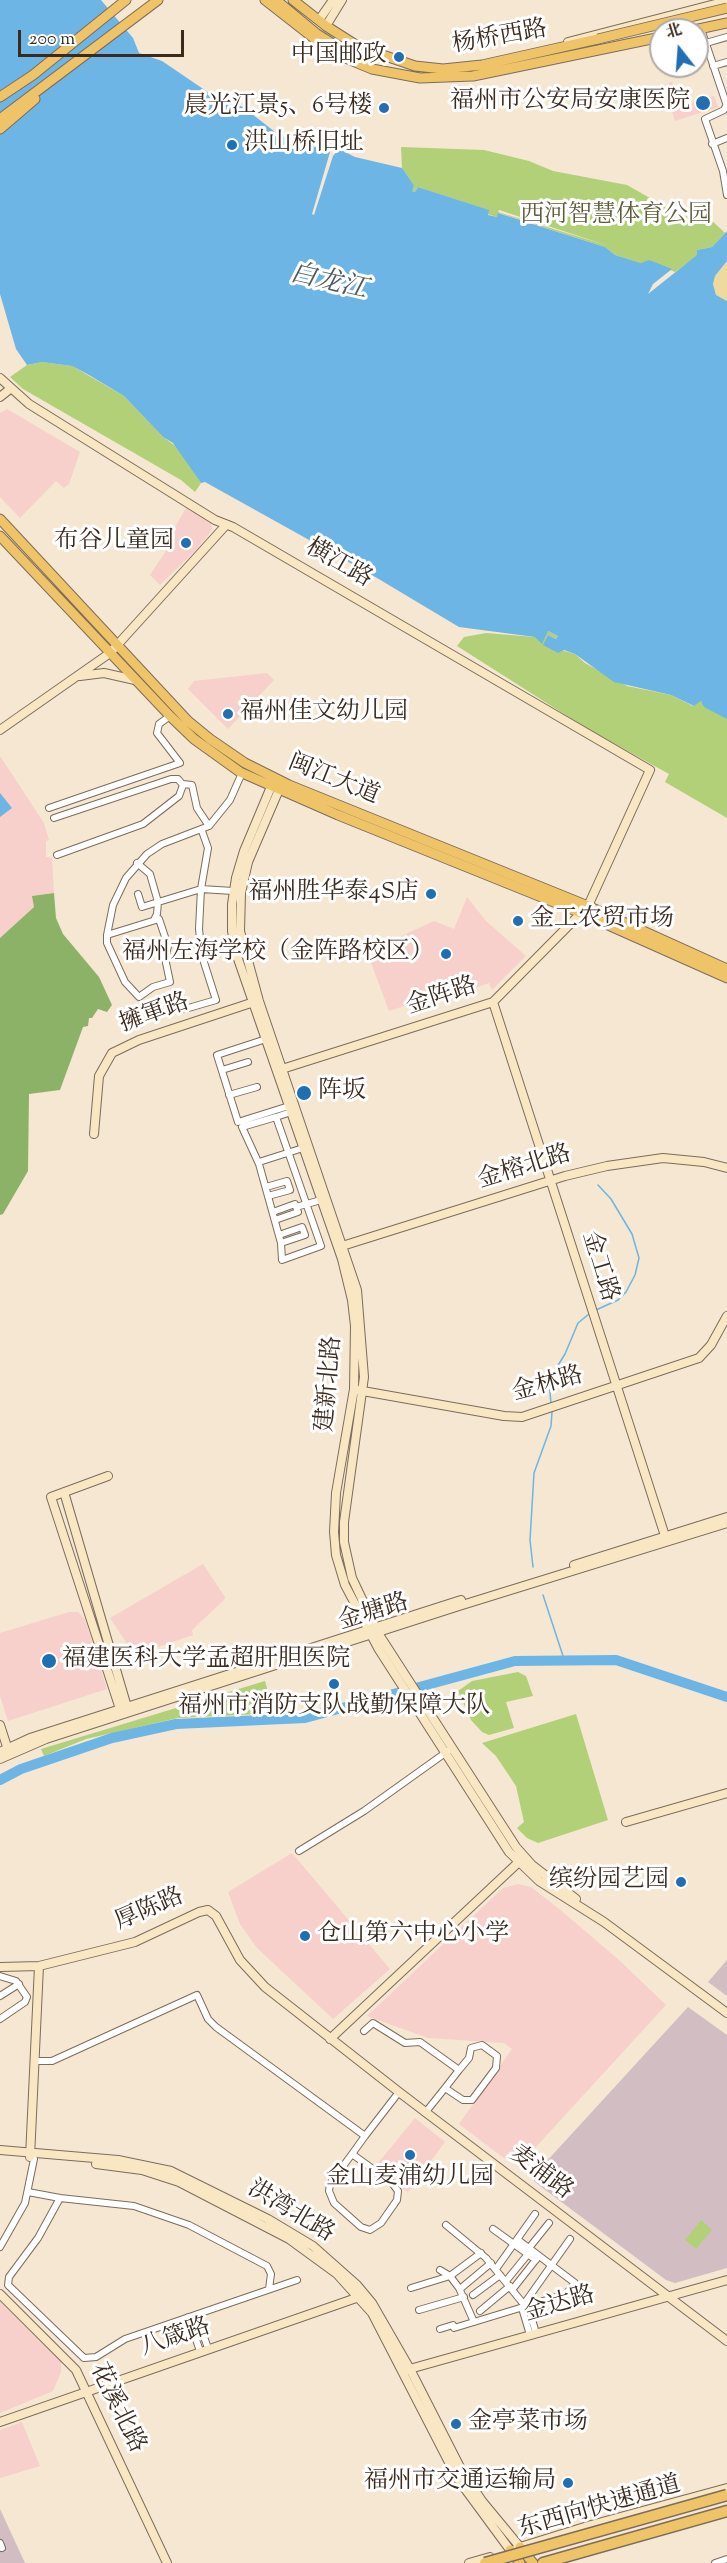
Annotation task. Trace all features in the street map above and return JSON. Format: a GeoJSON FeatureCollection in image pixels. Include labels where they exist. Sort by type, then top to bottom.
{"type":"FeatureCollection","features":[{"type":"Feature","properties":{"kind":"highway","name":"东西向快速通道"},"geometry":{"type":"LineString","coordinates":[[485,2563],[727,2495]]}},
{"type":"Feature","properties":{"kind":"highway","name":"东西向快速通道"},"geometry":{"type":"LineString","coordinates":[[543,2563],[727,2511]]}},
{"type":"Feature","properties":{"kind":"main road"},"geometry":{"type":"LineString","coordinates":[[0,105],[33,75],[126,0]]}},
{"type":"Feature","properties":{"kind":"main road"},"geometry":{"type":"LineString","coordinates":[[131,21],[149,0]]}},
{"type":"Feature","properties":{"kind":"main road"},"geometry":{"type":"LineString","coordinates":[[0,119],[51,83],[158,0]]}},
{"type":"Feature","properties":{"kind":"main road","name":"杨桥西路"},"geometry":{"type":"LineString","coordinates":[[265,0],[320,43],[343,57],[372,69],[420,78],[473,76],[649,39]]}},
{"type":"Feature","properties":{"kind":"main road"},"geometry":{"type":"LineString","coordinates":[[276,0],[317,34],[357,59],[397,73]]}},
{"type":"Feature","properties":{"kind":"main road","name":"杨桥西路"},"geometry":{"type":"LineString","coordinates":[[293,0],[322,23],[370,52],[416,66],[468,67],[727,10]]}},
{"type":"Feature","properties":{"kind":"main road"},"geometry":{"type":"LineString","coordinates":[[709,27],[727,23]]}},
{"type":"Feature","properties":{"kind":"main road"},"geometry":{"type":"LineString","coordinates":[[0,97],[33,75]]}},
{"type":"Feature","properties":{"kind":"main road"},"geometry":{"type":"LineString","coordinates":[[0,129],[51,83]]}},
{"type":"Feature","properties":{"kind":"main road","name":"闽江大道"},"geometry":{"type":"LineString","coordinates":[[0,519],[197,729],[276,784]]}},
{"type":"Feature","properties":{"kind":"main road","name":"闽江大道"},"geometry":{"type":"LineString","coordinates":[[0,536],[194,740],[242,773],[276,784],[727,969]]}},
{"type":"Feature","properties":{"kind":"main road","name":"闽江大道"},"geometry":{"type":"LineString","coordinates":[[584,910],[727,978]]}},
{"type":"Feature","properties":{"kind":"main road"},"geometry":{"type":"LineString","coordinates":[[515,2549],[520,2563]]}},
{"type":"Feature","properties":{"kind":"main road"},"geometry":{"type":"LineString","coordinates":[[515,2549],[533,2563]]}},
{"type":"Feature","properties":{"kind":"main road"},"geometry":{"type":"LineString","coordinates":[[573,2563],[583,2552]]}},
{"type":"Feature","properties":{"kind":"street"},"geometry":{"type":"LineString","coordinates":[[322,23],[333,0]]}},
{"type":"Feature","properties":{"kind":"street"},"geometry":{"type":"LineString","coordinates":[[322,23],[342,0]]}},
{"type":"Feature","properties":{"kind":"street"},"geometry":{"type":"LineString","coordinates":[[530,54],[576,39],[727,1]]}},
{"type":"Feature","properties":{"kind":"street"},"geometry":{"type":"LineString","coordinates":[[709,42],[727,37]]}},
{"type":"Feature","properties":{"kind":"street"},"geometry":{"type":"LineString","coordinates":[[709,54],[726,106],[724,110],[705,119],[725,179],[727,195]]}},
{"type":"Feature","properties":{"kind":"street"},"geometry":{"type":"LineString","coordinates":[[713,66],[727,62]]}},
{"type":"Feature","properties":{"kind":"street"},"geometry":{"type":"LineString","coordinates":[[720,87],[727,85]]}},
{"type":"Feature","properties":{"kind":"street"},"geometry":{"type":"LineString","coordinates":[[712,144],[727,138]]}},
{"type":"Feature","properties":{"kind":"street"},"geometry":{"type":"LineString","coordinates":[[719,163],[727,160]]}},
{"type":"Feature","properties":{"kind":"street","name":"横江路"},"geometry":{"type":"LineString","coordinates":[[0,378],[29,404],[226,525],[350,594],[650,770],[584,910]]}},
{"type":"Feature","properties":{"kind":"street"},"geometry":{"type":"LineString","coordinates":[[0,397],[10,389]]}},
{"type":"Feature","properties":{"kind":"street"},"geometry":{"type":"LineString","coordinates":[[0,730],[119,645],[226,525]]}},
{"type":"Feature","properties":{"kind":"street"},"geometry":{"type":"LineString","coordinates":[[74,678],[104,673],[138,681]]}},
{"type":"Feature","properties":{"kind":"street"},"geometry":{"type":"LineString","coordinates":[[49,808],[180,763],[157,733],[159,724],[170,716]]}},
{"type":"Feature","properties":{"kind":"street"},"geometry":{"type":"LineString","coordinates":[[106,935],[159,919],[168,946],[165,958],[170,982],[153,987],[139,998],[125,982],[112,957],[106,935],[116,896],[137,863],[162,844],[202,831],[209,826],[230,800],[242,773]]}},
{"type":"Feature","properties":{"kind":"street"},"geometry":{"type":"LineString","coordinates":[[54,818],[178,778],[183,784],[192,785],[197,808],[209,826]]}},
{"type":"Feature","properties":{"kind":"street"},"geometry":{"type":"LineString","coordinates":[[57,855],[143,824],[179,796],[183,784]]}},
{"type":"Feature","properties":{"kind":"street","name":"建新北路"},"geometry":{"type":"LineString","coordinates":[[276,784],[244,851],[233,891],[231,917],[234,946],[282,1069],[357,1290],[361,1326],[358,1390],[346,1493],[344,1537],[355,1588],[373,1631],[448,1750],[521,1859],[727,2013]]}},
{"type":"Feature","properties":{"kind":"street","name":"建新北路"},"geometry":{"type":"LineString","coordinates":[[276,784],[253,848],[241,893],[242,942],[266,1039],[321,1200],[341,1246]]}},
{"type":"Feature","properties":{"kind":"street"},"geometry":{"type":"LineString","coordinates":[[185,1009],[216,1000],[201,948],[198,912],[208,848],[202,831]]}},
{"type":"Feature","properties":{"kind":"street"},"geometry":{"type":"LineString","coordinates":[[137,863],[150,874],[158,902],[157,914],[153,921]]}},
{"type":"Feature","properties":{"kind":"street"},"geometry":{"type":"LineString","coordinates":[[138,894],[142,907],[201,889],[233,891]]}},
{"type":"Feature","properties":{"kind":"street","name":"金阵路"},"geometry":{"type":"LineString","coordinates":[[282,1069],[493,1002],[584,910]]}},
{"type":"Feature","properties":{"kind":"street","name":"擁軍路"},"geometry":{"type":"LineString","coordinates":[[93,1134],[99,1076],[112,1053],[139,1040],[256,1002]]}},
{"type":"Feature","properties":{"kind":"street","name":"金工路"},"geometry":{"type":"LineString","coordinates":[[493,1002],[666,1539]]}},
{"type":"Feature","properties":{"kind":"street"},"geometry":{"type":"LineString","coordinates":[[266,1039],[217,1055],[238,1122],[290,1109]]}},
{"type":"Feature","properties":{"kind":"street"},"geometry":{"type":"LineString","coordinates":[[222,1070],[248,1062]]}},
{"type":"Feature","properties":{"kind":"street"},"geometry":{"type":"LineString","coordinates":[[229,1095],[256,1087]]}},
{"type":"Feature","properties":{"kind":"street"},"geometry":{"type":"LineString","coordinates":[[276,1117],[321,1246],[282,1260],[281,1243],[259,1162],[242,1127],[276,1117],[290,1109]]}},
{"type":"Feature","properties":{"kind":"street"},"geometry":{"type":"LineString","coordinates":[[259,1162],[303,1148]]}},
{"type":"Feature","properties":{"kind":"street","name":"金榕北路"},"geometry":{"type":"LineString","coordinates":[[341,1246],[551,1180],[601,1167],[649,1159],[687,1160],[727,1168]]}},
{"type":"Feature","properties":{"kind":"street"},"geometry":{"type":"LineString","coordinates":[[266,1187],[287,1181],[290,1190],[268,1196]]}},
{"type":"Feature","properties":{"kind":"street"},"geometry":{"type":"LineString","coordinates":[[273,1212],[295,1204],[296,1207],[321,1200]]}},
{"type":"Feature","properties":{"kind":"street"},"geometry":{"type":"LineString","coordinates":[[275,1220],[298,1212],[296,1207]]}},
{"type":"Feature","properties":{"kind":"street"},"geometry":{"type":"LineString","coordinates":[[279,1235],[302,1227],[305,1235],[281,1243]]}},
{"type":"Feature","properties":{"kind":"street","name":"金林路"},"geometry":{"type":"LineString","coordinates":[[358,1390],[512,1418],[617,1387],[699,1358],[707,1351],[727,1316]]}},
{"type":"Feature","properties":{"kind":"street"},"geometry":{"type":"LineString","coordinates":[[108,1476],[51,1497],[124,1708]]}},
{"type":"Feature","properties":{"kind":"street"},"geometry":{"type":"LineString","coordinates":[[64,1492],[124,1708]]}},
{"type":"Feature","properties":{"kind":"street","name":"金塘路"},"geometry":{"type":"LineString","coordinates":[[0,1759],[5,1751],[124,1708],[666,1539],[727,1517]]}},
{"type":"Feature","properties":{"kind":"street","name":"金塘路"},"geometry":{"type":"LineString","coordinates":[[666,1539],[727,1523]]}},
{"type":"Feature","properties":{"kind":"street","name":"金塘路"},"geometry":{"type":"LineString","coordinates":[[5,1751],[373,1631]]}},
{"type":"Feature","properties":{"kind":"street"},"geometry":{"type":"LineString","coordinates":[[0,1725],[5,1751]]}},
{"type":"Feature","properties":{"kind":"street"},"geometry":{"type":"LineString","coordinates":[[299,1851],[364,1811],[448,1750]]}},
{"type":"Feature","properties":{"kind":"street"},"geometry":{"type":"LineString","coordinates":[[626,1822],[727,1793]]}},
{"type":"Feature","properties":{"kind":"street"},"geometry":{"type":"LineString","coordinates":[[330,2039],[521,1859]]}},
{"type":"Feature","properties":{"kind":"street","name":"厚陈路"},"geometry":{"type":"LineString","coordinates":[[0,1967],[39,1966],[141,1940],[192,1915],[208,1910],[216,1916],[234,1951],[256,1978],[330,2039]]}},
{"type":"Feature","properties":{"kind":"street"},"geometry":{"type":"LineString","coordinates":[[0,2247],[23,2208],[28,2192],[39,1966]]}},
{"type":"Feature","properties":{"kind":"street"},"geometry":{"type":"LineString","coordinates":[[0,1976],[11,1978],[19,1984],[27,2000],[0,2019]]}},
{"type":"Feature","properties":{"kind":"street"},"geometry":{"type":"LineString","coordinates":[[0,1996],[19,1984]]}},
{"type":"Feature","properties":{"kind":"street"},"geometry":{"type":"LineString","coordinates":[[34,2061],[52,2061],[196,1995],[213,2025],[365,2136]]}},
{"type":"Feature","properties":{"kind":"street"},"geometry":{"type":"LineString","coordinates":[[364,2031],[373,2023],[403,2042],[420,2042],[459,2070]]}},
{"type":"Feature","properties":{"kind":"street","name":"麦浦路"},"geometry":{"type":"LineString","coordinates":[[330,2039],[727,2341]]}},
{"type":"Feature","properties":{"kind":"street"},"geometry":{"type":"LineString","coordinates":[[425,2113],[459,2070],[469,2058],[473,2047],[485,2046],[495,2053],[498,2059],[496,2068],[472,2100],[463,2100],[445,2088]]}},
{"type":"Feature","properties":{"kind":"street"},"geometry":{"type":"LineString","coordinates":[[352,2154],[392,2183],[398,2191],[397,2199],[381,2223],[370,2230],[361,2227],[331,2198],[330,2184],[365,2136],[399,2092]]}},
{"type":"Feature","properties":{"kind":"street","name":"洪湾北路"},"geometry":{"type":"LineString","coordinates":[[0,2150],[31,2157]]}},
{"type":"Feature","properties":{"kind":"street","name":"洪湾北路"},"geometry":{"type":"LineString","coordinates":[[0,2155],[131,2162],[186,2176],[313,2246],[362,2296],[406,2370],[457,2478],[515,2549]]}},
{"type":"Feature","properties":{"kind":"street"},"geometry":{"type":"LineString","coordinates":[[28,2192],[135,2206],[189,2225],[267,2266],[272,2274],[269,2289]]}},
{"type":"Feature","properties":{"kind":"street"},"geometry":{"type":"LineString","coordinates":[[60,2198],[34,2246],[8,2280],[10,2289],[77,2354],[87,2359],[96,2357],[120,2341],[297,2280]]}},
{"type":"Feature","properties":{"kind":"street"},"geometry":{"type":"LineString","coordinates":[[473,2295],[498,2272],[535,2214]]}},
{"type":"Feature","properties":{"kind":"street"},"geometry":{"type":"LineString","coordinates":[[509,2286],[528,2251],[549,2223]]}},
{"type":"Feature","properties":{"kind":"street"},"geometry":{"type":"LineString","coordinates":[[446,2225],[491,2263],[525,2306],[533,2334]]}},
{"type":"Feature","properties":{"kind":"street"},"geometry":{"type":"LineString","coordinates":[[440,2329],[474,2322],[563,2296],[575,2283],[494,2229]]}},
{"type":"Feature","properties":{"kind":"street"},"geometry":{"type":"LineString","coordinates":[[525,2306],[570,2239]]}},
{"type":"Feature","properties":{"kind":"street"},"geometry":{"type":"LineString","coordinates":[[411,2288],[450,2276],[481,2253]]}},
{"type":"Feature","properties":{"kind":"street"},"geometry":{"type":"LineString","coordinates":[[480,2311],[538,2258]]}},
{"type":"Feature","properties":{"kind":"street"},"geometry":{"type":"LineString","coordinates":[[460,2289],[491,2263]]}},
{"type":"Feature","properties":{"kind":"street"},"geometry":{"type":"LineString","coordinates":[[440,2270],[450,2276],[460,2289],[474,2322]]}},
{"type":"Feature","properties":{"kind":"street","name":"金达路"},"geometry":{"type":"LineString","coordinates":[[406,2370],[727,2280]]}},
{"type":"Feature","properties":{"kind":"street","name":"花溪北路"},"geometry":{"type":"LineString","coordinates":[[0,2294],[73,2365],[87,2390],[167,2563]]}},
{"type":"Feature","properties":{"kind":"street","name":"八箴路"},"geometry":{"type":"LineString","coordinates":[[0,2422],[362,2296]]}},
{"type":"Feature","properties":{"kind":"street"},"geometry":{"type":"LineString","coordinates":[[419,2310],[464,2297]]}},
{"type":"Feature","properties":{"kind":"street"},"geometry":{"type":"LineString","coordinates":[[29,2322],[33,2312]]}},
{"type":"Feature","properties":{"kind":"street"},"geometry":{"type":"LineString","coordinates":[[196,2315],[204,2350]]}},
{"type":"Feature","properties":{"kind":"street"},"geometry":{"type":"LineString","coordinates":[[188,2317],[204,2350]]}},
{"type":"Feature","properties":{"kind":"street"},"geometry":{"type":"LineString","coordinates":[[29,2322],[39,2318]]}},
{"type":"Feature","properties":{"kind":"street"},"geometry":{"type":"LineString","coordinates":[[470,2563],[727,2488]]}},
{"type":"Feature","properties":{"kind":"street"},"geometry":{"type":"LineString","coordinates":[[555,2563],[583,2552],[727,2511]]}},
{"type":"Feature","properties":{"kind":"street"},"geometry":{"type":"LineString","coordinates":[[715,2563],[727,2559]]}},
{"type":"Feature","properties":{"kind":"shaded area","name":"福州市公安局安康医院"},"geometry":{"type":"Polygon","coordinates":[[[672,82],[680,105],[714,96],[718,107],[675,121],[664,85],[672,82]]]}},
{"type":"Feature","properties":{"kind":"shaded area"},"geometry":{"type":"Polygon","coordinates":[[[7,409],[80,452],[69,484],[64,488],[56,481],[20,518],[0,497],[0,413],[7,409]]]}},
{"type":"Feature","properties":{"kind":"shaded area","name":"布谷儿童园"},"geometry":{"type":"Polygon","coordinates":[[[186,508],[211,522],[212,530],[196,550],[160,585],[150,575],[175,537],[171,534],[186,508]]]}},
{"type":"Feature","properties":{"kind":"shaded area","name":"福州佳文幼儿园"},"geometry":{"type":"Polygon","coordinates":[[[267,673],[274,680],[228,729],[188,689],[194,681],[267,673]]]}},
{"type":"Feature","properties":{"kind":"shaded area"},"geometry":{"type":"Polygon","coordinates":[[[0,756],[44,823],[49,840],[46,841],[46,857],[52,858],[54,893],[33,896],[34,907],[0,938],[0,756]]]}},
{"type":"Feature","properties":{"kind":"shaded area","name":"福州左海学校（金阵路校区）"},"geometry":{"type":"Polygon","coordinates":[[[467,897],[486,921],[526,956],[492,990],[489,983],[478,987],[448,991],[389,1011],[367,952],[434,921],[454,929],[467,897]]]}},
{"type":"Feature","properties":{"kind":"shaded area"},"geometry":{"type":"Polygon","coordinates":[[[203,1564],[225,1597],[224,1600],[192,1630],[193,1635],[144,1652],[132,1651],[110,1618],[203,1564]]]}},
{"type":"Feature","properties":{"kind":"shaded area","name":"福建医科大学孟超肝胆医院"},"geometry":{"type":"Polygon","coordinates":[[[69,1612],[78,1612],[85,1619],[107,1689],[8,1721],[0,1696],[0,1633],[69,1612]]]}},
{"type":"Feature","properties":{"kind":"shaded area","name":"仓山第六中心小学"},"geometry":{"type":"Polygon","coordinates":[[[292,1853],[390,1969],[333,2019],[257,1948],[240,1924],[228,1892],[292,1853]]]}},
{"type":"Feature","properties":{"kind":"shaded area"},"geometry":{"type":"Polygon","coordinates":[[[518,1884],[531,1887],[558,1908],[619,1960],[666,2005],[524,2160],[516,2163],[509,2162],[459,2124],[512,2049],[504,2043],[428,2038],[367,2016],[503,1888],[518,1884]]]}},
{"type":"Feature","properties":{"kind":"shaded area"},"geometry":{"type":"Polygon","coordinates":[[[727,1960],[727,1996],[708,1982],[727,1960]]]}},
{"type":"Feature","properties":{"kind":"shaded area"},"geometry":{"type":"Polygon","coordinates":[[[688,2007],[727,2035],[727,2268],[675,2283],[666,2280],[540,2186],[534,2181],[534,2175],[688,2007]]]}},
{"type":"Feature","properties":{"kind":"shaded area","name":"金山麦浦幼儿园"},"geometry":{"type":"Polygon","coordinates":[[[415,2118],[445,2142],[408,2192],[374,2168],[415,2118]]]}},
{"type":"Feature","properties":{"kind":"shaded area"},"geometry":{"type":"Polygon","coordinates":[[[0,2300],[61,2360],[61,2372],[53,2391],[0,2413],[0,2300]]]}},
{"type":"Feature","properties":{"kind":"shaded area"},"geometry":{"type":"Polygon","coordinates":[[[22,2422],[40,2466],[0,2478],[0,2430],[22,2422]]]}},
{"type":"Feature","properties":{"kind":"shaded area"},"geometry":{"type":"Polygon","coordinates":[[[0,2509],[25,2563],[0,2563],[0,2509]]]}},
{"type":"Feature","properties":{"kind":"green space","name":"西河智慧体育公园"},"geometry":{"type":"Polygon","coordinates":[[[401,147],[484,150],[529,161],[553,171],[627,185],[680,215],[708,217],[725,233],[712,247],[697,250],[698,255],[675,272],[649,261],[641,263],[615,255],[605,247],[499,213],[497,217],[487,214],[488,210],[418,187],[415,192],[411,191],[414,185],[402,168],[401,147]]]}},
{"type":"Feature","properties":{"kind":"green space"},"geometry":{"type":"Polygon","coordinates":[[[42,362],[72,366],[124,396],[163,437],[177,447],[201,483],[195,492],[181,480],[23,389],[10,377],[27,365],[42,362]]]}},
{"type":"Feature","properties":{"kind":"green space"},"geometry":{"type":"Polygon","coordinates":[[[548,631],[558,636],[556,639],[548,635],[544,645],[575,654],[585,663],[627,686],[671,695],[693,706],[701,701],[727,719],[727,818],[665,782],[669,774],[586,728],[457,646],[464,637],[486,633],[535,637],[548,631]]]}},
{"type":"Feature","properties":{"kind":"green space"},"geometry":{"type":"Polygon","coordinates":[[[54,893],[56,918],[63,934],[99,977],[112,1005],[107,1012],[98,1009],[92,1018],[89,1018],[88,1026],[83,1027],[60,1090],[29,1094],[28,1171],[3,1214],[0,1215],[0,938],[34,907],[32,896],[54,893]]]}},
{"type":"Feature","properties":{"kind":"green space"},"geometry":{"type":"Polygon","coordinates":[[[518,1672],[526,1676],[533,1696],[506,1702],[514,1728],[489,1735],[482,1732],[471,1720],[458,1691],[472,1681],[518,1672]]]}},
{"type":"Feature","properties":{"kind":"green space"},"geometry":{"type":"Polygon","coordinates":[[[265,1681],[272,1706],[281,1713],[178,1718],[86,1739],[44,1756],[41,1749],[265,1681]]]}},
{"type":"Feature","properties":{"kind":"green space"},"geometry":{"type":"Polygon","coordinates":[[[576,1714],[608,1820],[538,1843],[527,1838],[517,1828],[524,1822],[516,1786],[496,1756],[482,1743],[576,1714]]]}},
{"type":"Feature","properties":{"kind":"green space"},"geometry":{"type":"Polygon","coordinates":[[[701,2220],[712,2230],[696,2249],[685,2240],[701,2220]]]}},
{"type":"Feature","properties":{"kind":"sand"},"geometry":{"type":"Polygon","coordinates":[[[727,261],[727,301],[716,295],[713,284],[715,276],[727,261]]]}},
{"type":"Feature","properties":{"kind":"water","name":"白龙江"},"geometry":{"type":"Polygon","coordinates":[[[0,0],[101,0],[133,38],[139,53],[162,61],[218,99],[243,107],[279,135],[330,152],[312,214],[314,215],[333,156],[339,149],[355,157],[402,168],[414,185],[412,191],[415,192],[418,187],[489,210],[488,215],[497,217],[498,213],[605,247],[615,255],[641,263],[649,260],[672,269],[653,284],[648,294],[697,255],[697,250],[712,247],[727,231],[727,261],[715,276],[713,284],[716,295],[727,301],[727,719],[704,707],[701,701],[694,706],[671,695],[614,682],[575,654],[564,650],[558,653],[543,645],[548,635],[556,639],[558,636],[548,631],[542,644],[535,637],[459,627],[372,575],[205,482],[201,483],[173,443],[163,437],[124,396],[72,366],[42,362],[27,365],[16,349],[0,294],[0,0]]]}},
{"type":"Feature","properties":{"kind":"water"},"geometry":{"type":"Polygon","coordinates":[[[0,793],[12,808],[0,817],[0,793]]]}},
{"type":"Feature","properties":{"kind":"pier"},"geometry":{"type":"Polygon","coordinates":[[[499,210],[606,245],[609,246],[498,212],[499,210]]]}},
{"type":"Feature","properties":{"kind":"waterway"},"geometry":{"type":"LineString","coordinates":[[596,1310],[618,1300],[626,1292],[635,1275],[639,1258],[632,1234],[611,1199],[598,1185]]}},
{"type":"Feature","properties":{"kind":"waterway"},"geometry":{"type":"LineString","coordinates":[[551,1404],[549,1380],[565,1354],[578,1323],[589,1314]]}},
{"type":"Feature","properties":{"kind":"waterway"},"geometry":{"type":"LineString","coordinates":[[533,1567],[530,1540],[534,1473],[551,1426],[552,1412]]}},
{"type":"Feature","properties":{"kind":"waterway"},"geometry":{"type":"LineString","coordinates":[[543,1595],[564,1659]]}},
{"type":"Feature","properties":{"kind":"waterway"},"geometry":{"type":"LineString","coordinates":[[0,1780],[21,1769],[112,1738],[176,1724],[305,1718],[515,1661],[616,1660],[727,1697]]}},
{"type":"Feature","properties":{"kind":"place","name":"中国邮政"},"geometry":{"type":"Point","coordinates":[399,57]}},
{"type":"Feature","properties":{"kind":"place","name":"福州市公安局安康医院"},"geometry":{"type":"Point","coordinates":[703,103]}},
{"type":"Feature","properties":{"kind":"place","name":"晨光江景5、6号楼"},"geometry":{"type":"Point","coordinates":[384,108]}},
{"type":"Feature","properties":{"kind":"place","name":"洪山桥旧址"},"geometry":{"type":"Point","coordinates":[232,145]}},
{"type":"Feature","properties":{"kind":"place","name":"布谷儿童园"},"geometry":{"type":"Point","coordinates":[186,543]}},
{"type":"Feature","properties":{"kind":"place","name":"福州佳文幼儿园"},"geometry":{"type":"Point","coordinates":[228,714]}},
{"type":"Feature","properties":{"kind":"place","name":"福州胜华泰4S店"},"geometry":{"type":"Point","coordinates":[431,894]}},
{"type":"Feature","properties":{"kind":"place","name":"金工农贸市场"},"geometry":{"type":"Point","coordinates":[518,921]}},
{"type":"Feature","properties":{"kind":"place","name":"福州左海学校（金阵路校区）"},"geometry":{"type":"Point","coordinates":[446,954]}},
{"type":"Feature","properties":{"kind":"place","name":"阵坂"},"geometry":{"type":"Point","coordinates":[304,1093]}},
{"type":"Feature","properties":{"kind":"place","name":"福建医科大学孟超肝胆医院"},"geometry":{"type":"Point","coordinates":[49,1661]}},
{"type":"Feature","properties":{"kind":"place","name":"福州市消防支队战勤保障大队"},"geometry":{"type":"Point","coordinates":[334,1684]}},
{"type":"Feature","properties":{"kind":"place","name":"缤纷园艺园"},"geometry":{"type":"Point","coordinates":[681,1882]}},
{"type":"Feature","properties":{"kind":"place","name":"仓山第六中心小学"},"geometry":{"type":"Point","coordinates":[305,1936]}},
{"type":"Feature","properties":{"kind":"place","name":"金山麦浦幼儿园"},"geometry":{"type":"Point","coordinates":[410,2155]}},
{"type":"Feature","properties":{"kind":"place","name":"金亭菜市场"},"geometry":{"type":"Point","coordinates":[456,2424]}},
{"type":"Feature","properties":{"kind":"place","name":"福州市交通运输局"},"geometry":{"type":"Point","coordinates":[568,2483]}}]}
